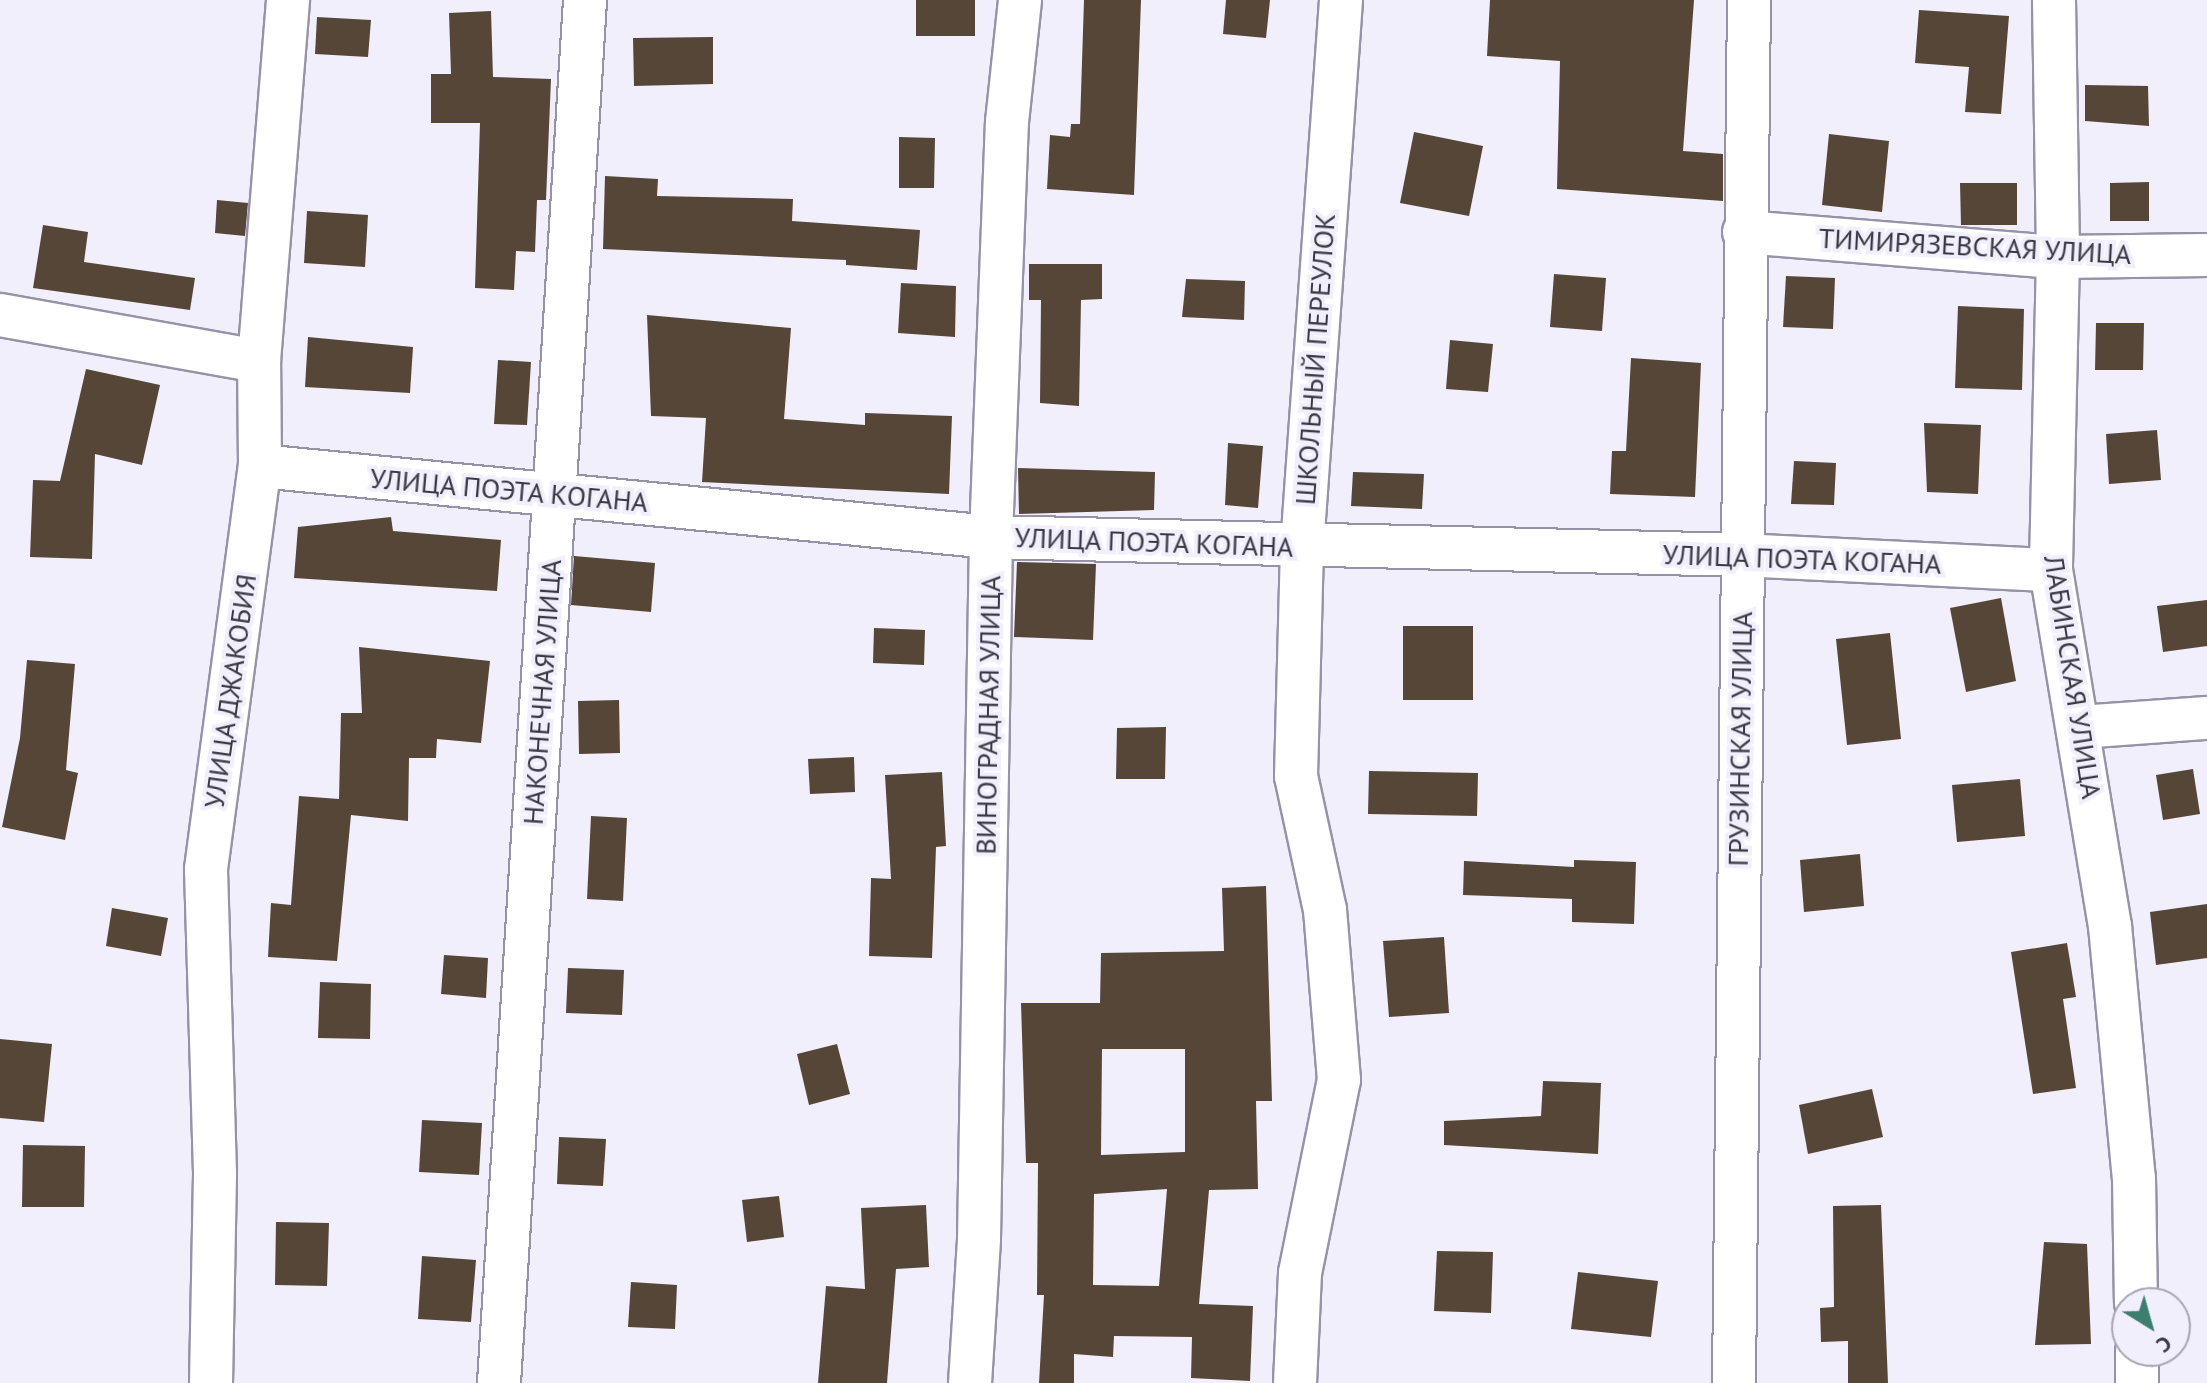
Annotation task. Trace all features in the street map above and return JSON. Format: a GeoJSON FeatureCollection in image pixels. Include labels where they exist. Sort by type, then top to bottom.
{"type":"FeatureCollection","features":[{"type":"Feature","properties":{"kind":"street","name":"УЛИЦА ДЖАКОБИЯ"},"geometry":{"type":"LineString","coordinates":[[211,1383],[215,1173],[206,869],[260,466],[259,361],[288,0]]}},
{"type":"Feature","properties":{"kind":"street","name":"НАКОНЕЧНАЯ УЛИЦА"},"geometry":{"type":"LineString","coordinates":[[499,1383],[585,0]]}},
{"type":"Feature","properties":{"kind":"street","name":"ВИНОГРАДНАЯ УЛИЦА"},"geometry":{"type":"LineString","coordinates":[[970,1383],[979,1223],[991,537],[1007,122],[1020,0]]}},
{"type":"Feature","properties":{"kind":"street","name":"ШКОЛЬНЫЙ ПЕРЕУЛОК"},"geometry":{"type":"LineString","coordinates":[[1295,1383],[1300,1273],[1339,1080],[1325,910],[1296,776],[1302,547],[1341,0]]}},
{"type":"Feature","properties":{"kind":"street","name":"ГРУЗИНСКАЯ УЛИЦА"},"geometry":{"type":"LineString","coordinates":[[1734,1383],[1744,232],[1749,0]]}},
{"type":"Feature","properties":{"kind":"street","name":"ЛАБИНСКАЯ УЛИЦА"},"geometry":{"type":"LineString","coordinates":[[2054,0],[2058,257],[2051,570],[2080,727],[2112,942],[2134,1178],[2136,1287]]}},
{"type":"Feature","properties":{"kind":"street","name":"ТИМИРЯЗЕВСКАЯ УЛИЦА"},"geometry":{"type":"LineString","coordinates":[[1744,232],[2058,257],[2207,255]]}},
{"type":"Feature","properties":{"kind":"street"},"geometry":{"type":"LineString","coordinates":[[0,315],[259,361]]}},
{"type":"Feature","properties":{"kind":"street","name":"УЛИЦА ПОЭТА КОГАНА"},"geometry":{"type":"LineString","coordinates":[[260,466],[991,537],[1302,547],[1741,555],[2051,570]]}},
{"type":"Feature","properties":{"kind":"street"},"geometry":{"type":"LineString","coordinates":[[2080,727],[2207,718]]}},
{"type":"Feature","properties":{"kind":"building"},"geometry":{"type":"Polygon","coordinates":[[[916,0],[975,0],[975,36],[916,36],[916,0]]]}},
{"type":"Feature","properties":{"kind":"building"},"geometry":{"type":"Polygon","coordinates":[[[1084,0],[1141,0],[1134,195],[1047,189],[1050,135],[1070,137],[1071,124],[1080,124],[1084,0]]]}},
{"type":"Feature","properties":{"kind":"building"},"geometry":{"type":"Polygon","coordinates":[[[1226,0],[1270,0],[1266,38],[1223,34],[1226,0]]]}},
{"type":"Feature","properties":{"kind":"building"},"geometry":{"type":"Polygon","coordinates":[[[1490,0],[1694,0],[1683,151],[1723,154],[1723,201],[1557,189],[1560,61],[1487,56],[1490,0]]]}},
{"type":"Feature","properties":{"kind":"building"},"geometry":{"type":"Polygon","coordinates":[[[1919,10],[2009,16],[2001,114],[1965,112],[1969,67],[1915,63],[1919,10]]]}},
{"type":"Feature","properties":{"kind":"building"},"geometry":{"type":"Polygon","coordinates":[[[491,11],[493,77],[551,79],[546,200],[537,200],[535,252],[516,251],[514,290],[475,288],[480,123],[431,123],[431,74],[451,74],[449,13],[491,11]]]}},
{"type":"Feature","properties":{"kind":"building"},"geometry":{"type":"Polygon","coordinates":[[[317,17],[371,20],[368,57],[315,54],[317,17]]]}},
{"type":"Feature","properties":{"kind":"building"},"geometry":{"type":"Polygon","coordinates":[[[713,37],[713,84],[634,86],[633,38],[713,37]]]}},
{"type":"Feature","properties":{"kind":"building"},"geometry":{"type":"Polygon","coordinates":[[[2085,85],[2148,86],[2149,126],[2085,121],[2085,85]]]}},
{"type":"Feature","properties":{"kind":"building"},"geometry":{"type":"Polygon","coordinates":[[[1414,132],[1483,146],[1469,216],[1400,203],[1414,132]]]}},
{"type":"Feature","properties":{"kind":"building"},"geometry":{"type":"Polygon","coordinates":[[[1829,134],[1889,141],[1882,212],[1822,205],[1829,134]]]}},
{"type":"Feature","properties":{"kind":"building"},"geometry":{"type":"Polygon","coordinates":[[[899,137],[935,138],[934,188],[899,188],[899,137]]]}},
{"type":"Feature","properties":{"kind":"building"},"geometry":{"type":"Polygon","coordinates":[[[605,176],[658,179],[657,196],[793,199],[792,221],[920,230],[917,270],[846,265],[846,260],[603,249],[605,176]]]}},
{"type":"Feature","properties":{"kind":"building"},"geometry":{"type":"Polygon","coordinates":[[[2149,182],[2149,221],[2110,221],[2110,183],[2149,182]]]}},
{"type":"Feature","properties":{"kind":"building"},"geometry":{"type":"Polygon","coordinates":[[[1960,183],[2017,183],[2017,225],[1961,225],[1960,183]]]}},
{"type":"Feature","properties":{"kind":"building"},"geometry":{"type":"Polygon","coordinates":[[[217,200],[248,203],[245,236],[215,233],[217,200]]]}},
{"type":"Feature","properties":{"kind":"building"},"geometry":{"type":"Polygon","coordinates":[[[307,211],[368,215],[365,267],[304,263],[307,211]]]}},
{"type":"Feature","properties":{"kind":"building"},"geometry":{"type":"Polygon","coordinates":[[[43,225],[88,232],[84,262],[195,278],[190,310],[33,288],[43,225]]]}},
{"type":"Feature","properties":{"kind":"building"},"geometry":{"type":"Polygon","coordinates":[[[1029,264],[1102,264],[1102,299],[1081,300],[1079,406],[1040,403],[1041,300],[1029,300],[1029,264]]]}},
{"type":"Feature","properties":{"kind":"building"},"geometry":{"type":"Polygon","coordinates":[[[1554,274],[1606,278],[1602,331],[1550,327],[1554,274]]]}},
{"type":"Feature","properties":{"kind":"building"},"geometry":{"type":"Polygon","coordinates":[[[1786,276],[1835,278],[1833,329],[1783,327],[1786,276]]]}},
{"type":"Feature","properties":{"kind":"building"},"geometry":{"type":"Polygon","coordinates":[[[1186,279],[1245,281],[1244,320],[1182,317],[1186,279]]]}},
{"type":"Feature","properties":{"kind":"building"},"geometry":{"type":"Polygon","coordinates":[[[901,283],[956,286],[955,337],[898,333],[901,283]]]}},
{"type":"Feature","properties":{"kind":"building"},"geometry":{"type":"Polygon","coordinates":[[[1958,306],[2024,309],[2022,390],[1955,388],[1958,306]]]}},
{"type":"Feature","properties":{"kind":"building"},"geometry":{"type":"Polygon","coordinates":[[[647,315],[791,328],[784,419],[865,425],[865,413],[952,416],[949,494],[702,482],[706,418],[651,416],[647,315]]]}},
{"type":"Feature","properties":{"kind":"building"},"geometry":{"type":"Polygon","coordinates":[[[2096,323],[2144,323],[2143,370],[2095,370],[2096,323]]]}},
{"type":"Feature","properties":{"kind":"building"},"geometry":{"type":"Polygon","coordinates":[[[308,337],[413,347],[410,393],[305,387],[308,337]]]}},
{"type":"Feature","properties":{"kind":"building"},"geometry":{"type":"Polygon","coordinates":[[[1450,340],[1493,344],[1488,392],[1446,389],[1450,340]]]}},
{"type":"Feature","properties":{"kind":"building"},"geometry":{"type":"Polygon","coordinates":[[[1631,358],[1701,363],[1695,497],[1610,494],[1612,451],[1626,451],[1631,358]]]}},
{"type":"Feature","properties":{"kind":"building"},"geometry":{"type":"Polygon","coordinates":[[[498,360],[531,362],[527,425],[494,424],[498,360]]]}},
{"type":"Feature","properties":{"kind":"building"},"geometry":{"type":"Polygon","coordinates":[[[86,369],[160,385],[142,465],[95,454],[92,559],[30,557],[33,480],[60,481],[86,369]]]}},
{"type":"Feature","properties":{"kind":"building"},"geometry":{"type":"Polygon","coordinates":[[[1924,423],[1981,425],[1978,494],[1927,492],[1924,423]]]}},
{"type":"Feature","properties":{"kind":"building"},"geometry":{"type":"Polygon","coordinates":[[[2157,430],[2161,480],[2109,484],[2106,434],[2157,430]]]}},
{"type":"Feature","properties":{"kind":"building"},"geometry":{"type":"Polygon","coordinates":[[[1228,443],[1263,446],[1258,508],[1225,505],[1228,443]]]}},
{"type":"Feature","properties":{"kind":"building"},"geometry":{"type":"Polygon","coordinates":[[[1794,461],[1836,463],[1834,505],[1791,504],[1794,461]]]}},
{"type":"Feature","properties":{"kind":"building"},"geometry":{"type":"Polygon","coordinates":[[[1018,468],[1155,472],[1154,510],[1019,514],[1018,468]]]}},
{"type":"Feature","properties":{"kind":"building"},"geometry":{"type":"Polygon","coordinates":[[[1353,472],[1424,474],[1422,509],[1351,506],[1353,472]]]}},
{"type":"Feature","properties":{"kind":"building"},"geometry":{"type":"Polygon","coordinates":[[[391,517],[393,531],[501,540],[497,591],[294,578],[298,527],[391,517]]]}},
{"type":"Feature","properties":{"kind":"building"},"geometry":{"type":"Polygon","coordinates":[[[574,556],[655,563],[651,612],[571,605],[574,556]]]}},
{"type":"Feature","properties":{"kind":"building"},"geometry":{"type":"Polygon","coordinates":[[[1017,562],[1096,564],[1093,640],[1014,637],[1017,562]]]}},
{"type":"Feature","properties":{"kind":"building"},"geometry":{"type":"Polygon","coordinates":[[[2001,598],[2016,681],[1966,692],[1950,608],[2001,598]]]}},
{"type":"Feature","properties":{"kind":"building"},"geometry":{"type":"Polygon","coordinates":[[[2207,600],[2207,646],[2163,652],[2157,606],[2207,600]]]}},
{"type":"Feature","properties":{"kind":"building"},"geometry":{"type":"Polygon","coordinates":[[[1403,626],[1473,626],[1473,700],[1403,700],[1403,626]]]}},
{"type":"Feature","properties":{"kind":"building"},"geometry":{"type":"Polygon","coordinates":[[[874,628],[925,630],[924,665],[873,663],[874,628]]]}},
{"type":"Feature","properties":{"kind":"building"},"geometry":{"type":"Polygon","coordinates":[[[1890,633],[1901,739],[1847,745],[1836,639],[1890,633]]]}},
{"type":"Feature","properties":{"kind":"building"},"geometry":{"type":"Polygon","coordinates":[[[359,647],[490,661],[481,743],[437,739],[436,758],[409,758],[408,821],[351,815],[337,961],[268,957],[271,903],[291,905],[299,796],[339,799],[341,713],[362,713],[359,647]]]}},
{"type":"Feature","properties":{"kind":"building"},"geometry":{"type":"Polygon","coordinates":[[[27,660],[75,664],[66,770],[78,773],[65,840],[2,827],[20,738],[27,660]]]}},
{"type":"Feature","properties":{"kind":"building"},"geometry":{"type":"Polygon","coordinates":[[[619,700],[620,753],[579,754],[578,701],[619,700]]]}},
{"type":"Feature","properties":{"kind":"building"},"geometry":{"type":"Polygon","coordinates":[[[1166,727],[1165,779],[1116,779],[1117,728],[1166,727]]]}},
{"type":"Feature","properties":{"kind":"building"},"geometry":{"type":"Polygon","coordinates":[[[854,757],[855,792],[810,794],[808,759],[854,757]]]}},
{"type":"Feature","properties":{"kind":"building"},"geometry":{"type":"Polygon","coordinates":[[[2193,769],[2200,814],[2163,820],[2156,775],[2193,769]]]}},
{"type":"Feature","properties":{"kind":"building"},"geometry":{"type":"Polygon","coordinates":[[[1369,771],[1478,773],[1477,816],[1368,814],[1369,771]]]}},
{"type":"Feature","properties":{"kind":"building"},"geometry":{"type":"Polygon","coordinates":[[[942,772],[946,846],[936,847],[932,958],[869,956],[871,878],[891,879],[885,775],[942,772]]]}},
{"type":"Feature","properties":{"kind":"building"},"geometry":{"type":"Polygon","coordinates":[[[2020,779],[2025,836],[1957,842],[1952,785],[2020,779]]]}},
{"type":"Feature","properties":{"kind":"building"},"geometry":{"type":"Polygon","coordinates":[[[591,816],[627,818],[623,901],[587,899],[591,816]]]}},
{"type":"Feature","properties":{"kind":"building"},"geometry":{"type":"Polygon","coordinates":[[[1860,854],[1864,906],[1804,912],[1800,860],[1860,854]]]}},
{"type":"Feature","properties":{"kind":"building"},"geometry":{"type":"Polygon","coordinates":[[[1574,860],[1636,862],[1634,924],[1572,922],[1572,899],[1463,895],[1464,861],[1574,867],[1574,860]]]}},
{"type":"Feature","properties":{"kind":"building"},"geometry":{"type":"Polygon","coordinates":[[[1266,886],[1272,1101],[1256,1101],[1258,1189],[1209,1190],[1199,1304],[1253,1306],[1250,1381],[1191,1378],[1192,1337],[1114,1336],[1113,1357],[1074,1354],[1074,1383],[1039,1383],[1044,1295],[1037,1295],[1038,1163],[1026,1163],[1021,1003],[1100,1003],[1101,953],[1224,951],[1222,888],[1266,886]],[[1102,1049],[1101,1155],[1185,1152],[1185,1049],[1102,1049]],[[1167,1189],[1094,1194],[1093,1285],[1159,1286],[1167,1189]]]}},
{"type":"Feature","properties":{"kind":"building"},"geometry":{"type":"Polygon","coordinates":[[[2207,904],[2207,958],[2156,965],[2150,912],[2207,904]]]}},
{"type":"Feature","properties":{"kind":"building"},"geometry":{"type":"Polygon","coordinates":[[[112,908],[168,918],[161,956],[106,946],[112,908]]]}},
{"type":"Feature","properties":{"kind":"building"},"geometry":{"type":"Polygon","coordinates":[[[1444,937],[1449,1013],[1389,1017],[1383,941],[1444,937]]]}},
{"type":"Feature","properties":{"kind":"building"},"geometry":{"type":"Polygon","coordinates":[[[2067,943],[2076,997],[2063,999],[2076,1088],[2033,1094],[2011,952],[2067,943]]]}},
{"type":"Feature","properties":{"kind":"building"},"geometry":{"type":"Polygon","coordinates":[[[444,955],[488,958],[486,998],[441,994],[444,955]]]}},
{"type":"Feature","properties":{"kind":"building"},"geometry":{"type":"Polygon","coordinates":[[[568,968],[624,970],[622,1015],[566,1013],[568,968]]]}},
{"type":"Feature","properties":{"kind":"building"},"geometry":{"type":"Polygon","coordinates":[[[320,982],[371,984],[370,1039],[318,1038],[320,982]]]}},
{"type":"Feature","properties":{"kind":"building"},"geometry":{"type":"Polygon","coordinates":[[[0,1039],[52,1044],[44,1122],[0,1118],[0,1039]]]}},
{"type":"Feature","properties":{"kind":"building"},"geometry":{"type":"Polygon","coordinates":[[[837,1044],[850,1094],[809,1105],[797,1054],[837,1044]]]}},
{"type":"Feature","properties":{"kind":"building"},"geometry":{"type":"Polygon","coordinates":[[[1543,1081],[1601,1083],[1598,1154],[1444,1145],[1444,1121],[1541,1116],[1543,1081]]]}},
{"type":"Feature","properties":{"kind":"building"},"geometry":{"type":"Polygon","coordinates":[[[1872,1089],[1883,1137],[1808,1154],[1799,1105],[1872,1089]]]}},
{"type":"Feature","properties":{"kind":"building"},"geometry":{"type":"Polygon","coordinates":[[[422,1120],[482,1123],[479,1175],[419,1172],[422,1120]]]}},
{"type":"Feature","properties":{"kind":"building"},"geometry":{"type":"Polygon","coordinates":[[[559,1137],[606,1139],[603,1186],[557,1184],[559,1137]]]}},
{"type":"Feature","properties":{"kind":"building"},"geometry":{"type":"Polygon","coordinates":[[[23,1145],[85,1146],[84,1207],[22,1207],[23,1145]]]}},
{"type":"Feature","properties":{"kind":"building"},"geometry":{"type":"Polygon","coordinates":[[[779,1196],[784,1237],[747,1242],[742,1200],[779,1196]]]}},
{"type":"Feature","properties":{"kind":"building"},"geometry":{"type":"Polygon","coordinates":[[[926,1205],[929,1267],[896,1269],[887,1383],[818,1383],[826,1286],[865,1289],[861,1208],[926,1205]]]}},
{"type":"Feature","properties":{"kind":"building"},"geometry":{"type":"Polygon","coordinates":[[[1881,1205],[1888,1383],[1848,1383],[1848,1341],[1821,1342],[1820,1308],[1834,1307],[1833,1206],[1881,1205]]]}},
{"type":"Feature","properties":{"kind":"building"},"geometry":{"type":"Polygon","coordinates":[[[276,1222],[329,1223],[327,1286],[275,1285],[276,1222]]]}},
{"type":"Feature","properties":{"kind":"building"},"geometry":{"type":"Polygon","coordinates":[[[2044,1242],[2087,1244],[2091,1344],[2035,1345],[2044,1242]]]}},
{"type":"Feature","properties":{"kind":"building"},"geometry":{"type":"Polygon","coordinates":[[[1437,1251],[1493,1252],[1491,1313],[1434,1311],[1437,1251]]]}},
{"type":"Feature","properties":{"kind":"building"},"geometry":{"type":"Polygon","coordinates":[[[422,1256],[476,1260],[471,1322],[418,1319],[422,1256]]]}},
{"type":"Feature","properties":{"kind":"building"},"geometry":{"type":"Polygon","coordinates":[[[1578,1272],[1658,1281],[1651,1337],[1571,1329],[1578,1272]]]}},
{"type":"Feature","properties":{"kind":"building"},"geometry":{"type":"Polygon","coordinates":[[[631,1282],[677,1285],[675,1329],[628,1327],[631,1282]]]}}]}
